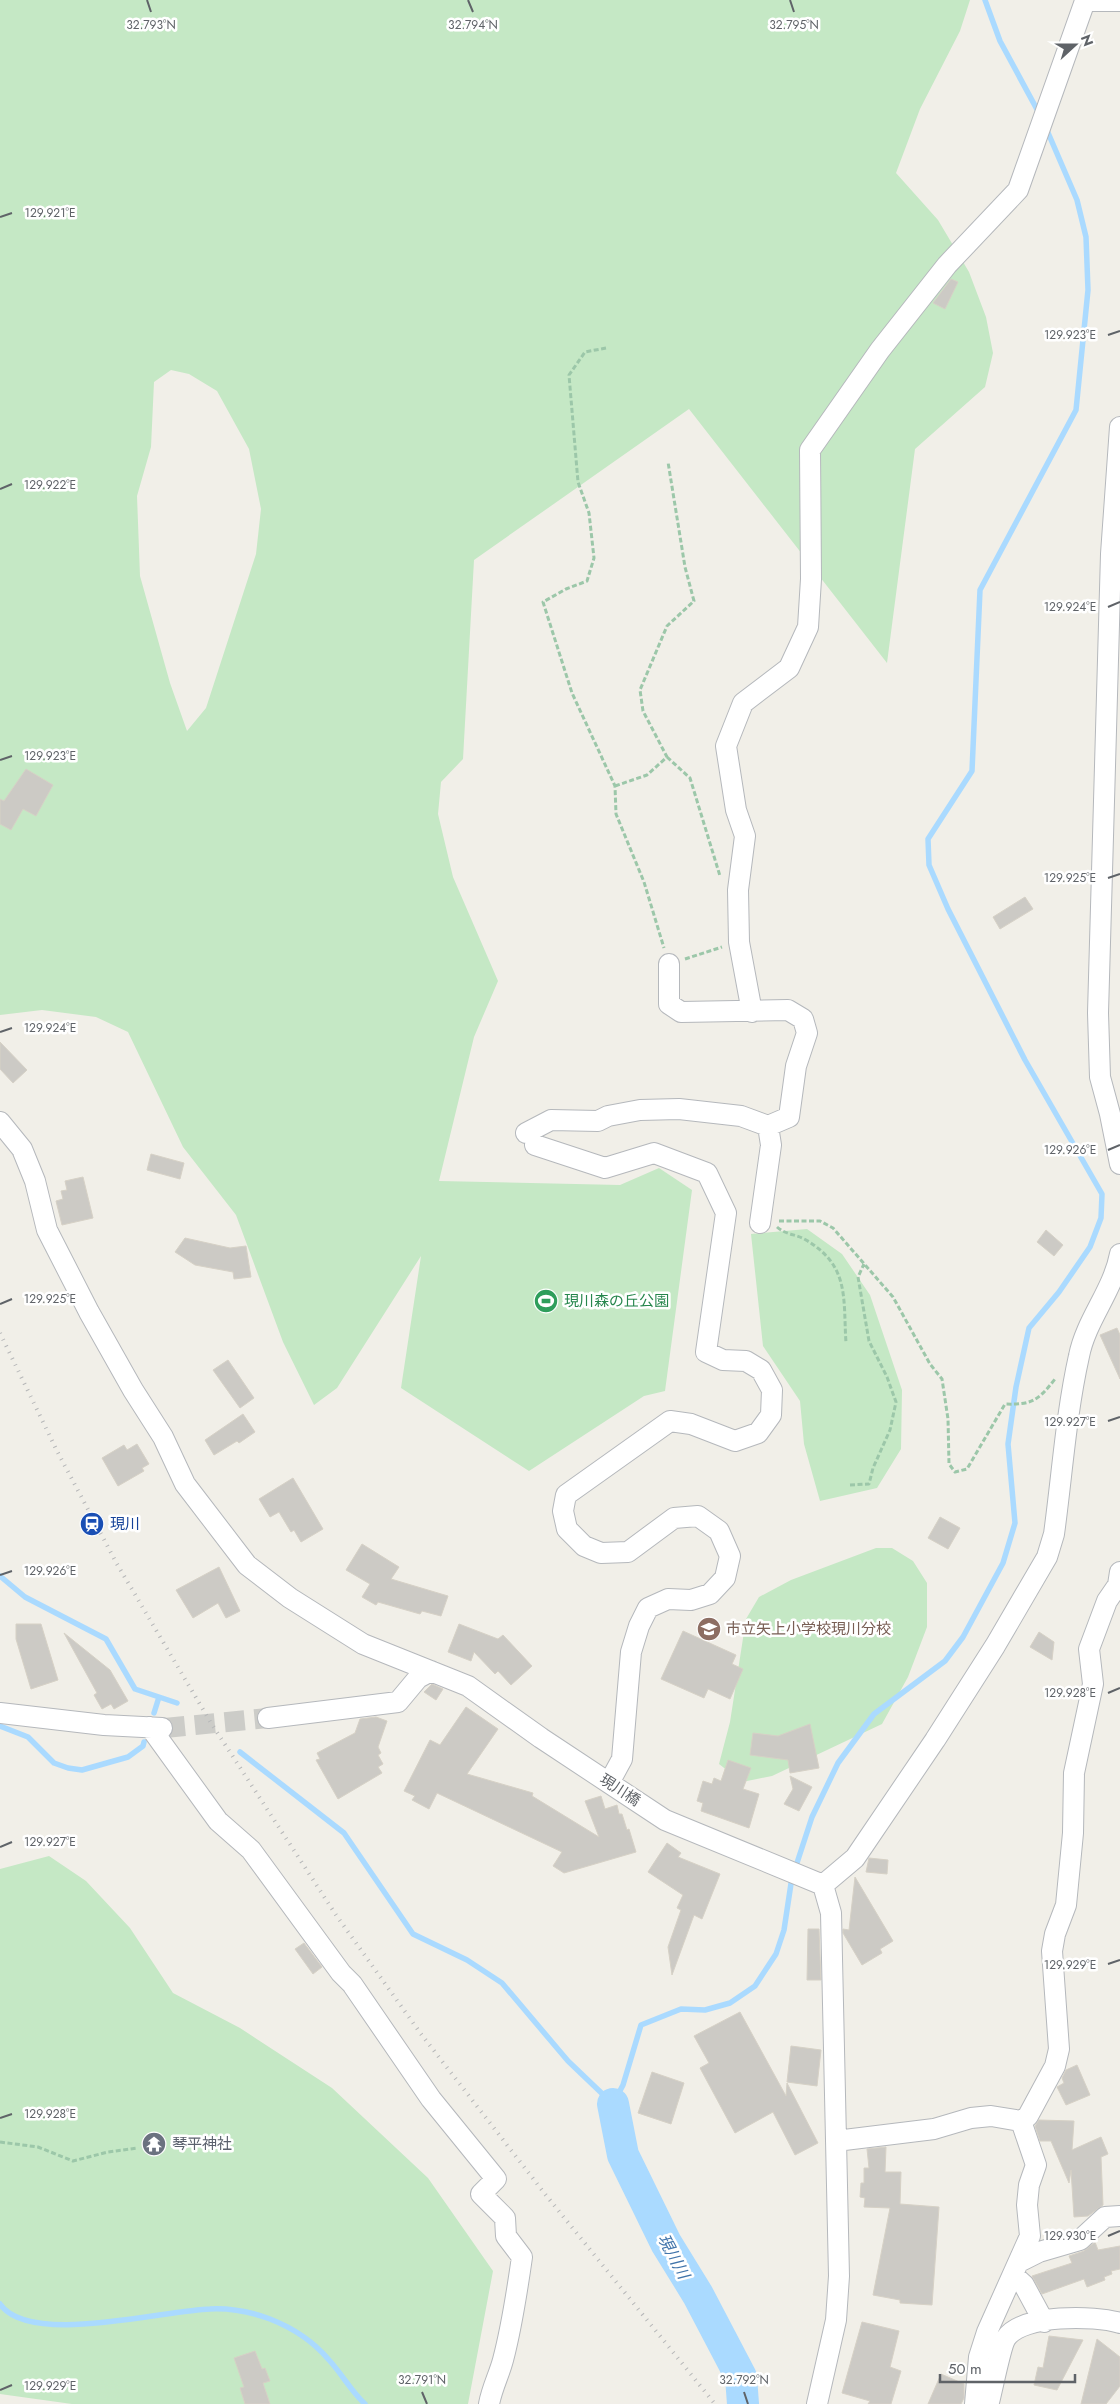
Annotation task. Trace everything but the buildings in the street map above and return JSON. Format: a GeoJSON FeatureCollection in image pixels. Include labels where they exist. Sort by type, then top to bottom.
{"type":"FeatureCollection","features":[{"type":"Feature","properties":{"kind":"street"},"geometry":{"type":"LineString","coordinates":[[752,1012],[739,942],[738,890],[745,836],[736,810],[726,746],[743,703],[789,668],[808,627],[811,579],[810,450],[880,350],[947,265],[1018,190],[1085,1],[1119,1]]}},
{"type":"Feature","properties":{"kind":"street"},"geometry":{"type":"LineString","coordinates":[[1120,427],[1116,452],[1118,492],[1110,554],[1098,1013],[1100,1077],[1120,1164]]}},
{"type":"Feature","properties":{"kind":"street"},"geometry":{"type":"LineString","coordinates":[[610,1783],[622,1759],[631,1652],[638,1626],[648,1608],[668,1599],[691,1600],[710,1594],[725,1578],[730,1556],[719,1531],[698,1516],[674,1518],[628,1552],[601,1553],[584,1546],[567,1530],[563,1511],[566,1495],[670,1421],[691,1424],[735,1441],[758,1433],[771,1415],[772,1390],[761,1370],[746,1361],[723,1360],[706,1352],[726,1213],[707,1173],[654,1152],[605,1168],[530,1139],[551,1120],[598,1121],[608,1116],[640,1110],[679,1109],[741,1116],[768,1126],[789,1117],[796,1066],[807,1033],[803,1019],[788,1010],[681,1012],[669,1004],[669,964]]}},
{"type":"Feature","properties":{"kind":"street","name":"現川橋"},"geometry":{"type":"LineString","coordinates":[[0,1122],[22,1149],[35,1181],[47,1230],[88,1312],[133,1390],[163,1437],[185,1484],[218,1530],[247,1565],[290,1598],[363,1644],[468,1686],[541,1738],[665,1820],[816,1882]]}},
{"type":"Feature","properties":{"kind":"street"},"geometry":{"type":"LineString","coordinates":[[760,1223],[770,1145],[768,1126]]}},
{"type":"Feature","properties":{"kind":"street"},"geometry":{"type":"LineString","coordinates":[[817,2404],[836,2320],[839,2276],[831,1913],[816,1882],[855,1858],[884,1817],[995,1646],[1047,1558],[1054,1534],[1079,1354],[1114,1292],[1120,1254]]}},
{"type":"Feature","properties":{"kind":"street"},"geometry":{"type":"LineString","coordinates":[[836,2141],[934,2129],[972,2118],[991,2116],[1021,2121],[1028,2116],[1056,2066],[1059,2049],[1052,1951],[1055,1934],[1066,1904],[1073,1833],[1074,1773],[1093,1684],[1089,1649],[1107,1601],[1118,1585],[1120,1572]]}},
{"type":"Feature","properties":{"kind":"street"},"geometry":{"type":"LineString","coordinates":[[268,1718],[398,1702],[418,1678],[431,1671]]}},
{"type":"Feature","properties":{"kind":"street"},"geometry":{"type":"LineString","coordinates":[[0,1713],[157,1728],[218,1821],[251,1850],[341,1973],[352,1984],[431,2099],[496,2179],[481,2194],[505,2218],[506,2236],[522,2257],[513,2320],[503,2363],[491,2391],[489,2404]]}},
{"type":"Feature","properties":{"kind":"street"},"geometry":{"type":"LineString","coordinates":[[1021,2121],[1036,2165],[1029,2185],[1030,2236],[986,2332],[979,2357],[976,2404],[989,2402],[1005,2339],[1022,2325],[1066,2318],[1108,2320],[1120,2323]]}},
{"type":"Feature","properties":{"kind":"street"},"geometry":{"type":"LineString","coordinates":[[1016,2268],[1039,2252],[1080,2240],[1105,2217],[1120,2216]]}},
{"type":"Feature","properties":{"kind":"street"},"geometry":{"type":"LineString","coordinates":[[1016,2268],[1044,2322]]}},
{"type":"Feature","properties":{"kind":"path"},"geometry":{"type":"LineString","coordinates":[[606,348],[585,352],[569,375],[578,482],[589,513],[594,558],[587,581],[566,589],[543,602],[572,693],[615,786],[616,814],[644,882],[669,964],[739,942]]}},
{"type":"Feature","properties":{"kind":"path"},"geometry":{"type":"LineString","coordinates":[[668,462],[685,567],[694,601],[667,626],[640,690],[643,711],[666,757],[690,778],[722,884],[738,890]]}},
{"type":"Feature","properties":{"kind":"path"},"geometry":{"type":"LineString","coordinates":[[615,786],[647,775],[666,757]]}},
{"type":"Feature","properties":{"kind":"path"},"geometry":{"type":"LineString","coordinates":[[846,1343],[843,1290],[838,1270],[824,1254],[805,1239],[782,1232],[772,1222],[790,1220],[820,1221],[832,1228],[893,1297],[930,1364],[942,1379],[948,1419],[949,1464],[955,1472],[967,1469],[1005,1404],[1026,1405]]}},
{"type":"Feature","properties":{"kind":"path"},"geometry":{"type":"LineString","coordinates":[[850,1485],[868,1484],[890,1430],[896,1402],[887,1377],[869,1341],[858,1277],[864,1264]]}},
{"type":"Feature","properties":{"kind":"path"},"geometry":{"type":"LineString","coordinates":[[0,2142],[38,2147],[73,2161],[108,2152],[138,2148]]}},
{"type":"Feature","properties":{"kind":"green space"},"geometry":{"type":"Polygon","coordinates":[[[0,0],[970,0],[960,31],[920,109],[896,173],[938,220],[969,272],[986,317],[993,353],[985,387],[915,449],[887,663],[689,409],[474,560],[463,759],[441,782],[438,814],[453,877],[498,981],[474,1037],[439,1181],[620,1185],[659,1168],[692,1190],[665,1391],[644,1396],[529,1471],[401,1388],[421,1256],[337,1388],[314,1405],[283,1342],[236,1215],[183,1147],[128,1032],[96,1017],[42,1010],[0,1015],[0,0]],[[171,370],[154,382],[151,447],[137,496],[140,576],[170,683],[187,731],[206,708],[256,554],[261,509],[249,449],[217,391],[189,374],[171,370]]]}},
{"type":"Feature","properties":{"kind":"green space"},"geometry":{"type":"Polygon","coordinates":[[[807,1229],[842,1254],[870,1295],[902,1390],[901,1449],[877,1488],[820,1501],[804,1444],[800,1401],[763,1346],[751,1234],[807,1229]]]}},
{"type":"Feature","properties":{"kind":"green space"},"geometry":{"type":"Polygon","coordinates":[[[876,1548],[892,1548],[913,1561],[927,1583],[927,1627],[908,1677],[882,1724],[772,1776],[742,1782],[719,1764],[730,1722],[746,1619],[759,1597],[791,1580],[876,1548]]]}},
{"type":"Feature","properties":{"kind":"green space"},"geometry":{"type":"Polygon","coordinates":[[[49,1856],[86,1881],[130,1928],[173,1993],[240,2028],[332,2088],[428,2178],[493,2271],[468,2404],[72,2404],[0,2394],[0,1869],[49,1856]]]}},
{"type":"Feature","properties":{"kind":"waterway"},"geometry":{"type":"LineString","coordinates":[[985,0],[1000,41],[1040,115]]}},
{"type":"Feature","properties":{"kind":"waterway"},"geometry":{"type":"LineString","coordinates":[[795,1869],[812,1817],[838,1763],[874,1714],[945,1661],[963,1637],[1003,1563],[1015,1523],[1008,1444],[1016,1387],[1029,1328],[1059,1292],[1090,1247],[1101,1218],[1102,1194],[1025,1060],[948,909],[929,865],[928,839],[972,771],[980,590],[1076,410],[1088,290],[1086,237],[1077,200],[1046,128]]}},
{"type":"Feature","properties":{"kind":"waterway"},"geometry":{"type":"LineString","coordinates":[[0,1576],[25,1597],[106,1639],[135,1689],[177,1703]]}},
{"type":"Feature","properties":{"kind":"waterway"},"geometry":{"type":"LineString","coordinates":[[154,1713],[159,1697]]}},
{"type":"Feature","properties":{"kind":"waterway"},"geometry":{"type":"LineString","coordinates":[[0,1726],[28,1737],[54,1763],[82,1770],[128,1757],[143,1746],[144,1742]]}},
{"type":"Feature","properties":{"kind":"waterway"},"geometry":{"type":"LineString","coordinates":[[240,1752],[344,1833],[413,1934],[467,1960],[502,1983],[568,2061],[613,2104],[623,2085],[641,2025],[681,2009],[705,2010],[730,2003],[755,1986],[776,1954],[784,1930],[792,1877]]}},
{"type":"Feature","properties":{"kind":"waterway","name":"現川川"},"geometry":{"type":"LineString","coordinates":[[613,2104],[623,2155],[666,2243],[698,2295],[741,2377],[743,2404]]}},
{"type":"Feature","properties":{"kind":"waterway"},"geometry":{"type":"LineString","coordinates":[[0,2304],[16,2317],[39,2323],[68,2325],[210,2309],[256,2314],[287,2327],[309,2341],[323,2353],[365,2404]]}},
{"type":"Feature","properties":{"kind":"tunnel"},"geometry":{"type":"LineString","coordinates":[[165,1728],[268,1718]]}},
{"type":"Feature","properties":{"kind":"railway"},"geometry":{"type":"LineString","coordinates":[[0,1333],[57,1451],[117,1564],[211,1723],[336,1915],[421,2034],[545,2194],[715,2404]]}},
{"type":"Feature","properties":{"kind":"place","name":"現川森の丘公園"},"geometry":{"type":"Point","coordinates":[546,1301]}},
{"type":"Feature","properties":{"kind":"place","name":"現川"},"geometry":{"type":"Point","coordinates":[92,1524]}},
{"type":"Feature","properties":{"kind":"place","name":"市立矢上小学校現川分校"},"geometry":{"type":"Point","coordinates":[709,1629]}},
{"type":"Feature","properties":{"kind":"place","name":"琴平神社"},"geometry":{"type":"Point","coordinates":[154,2144]}}]}
